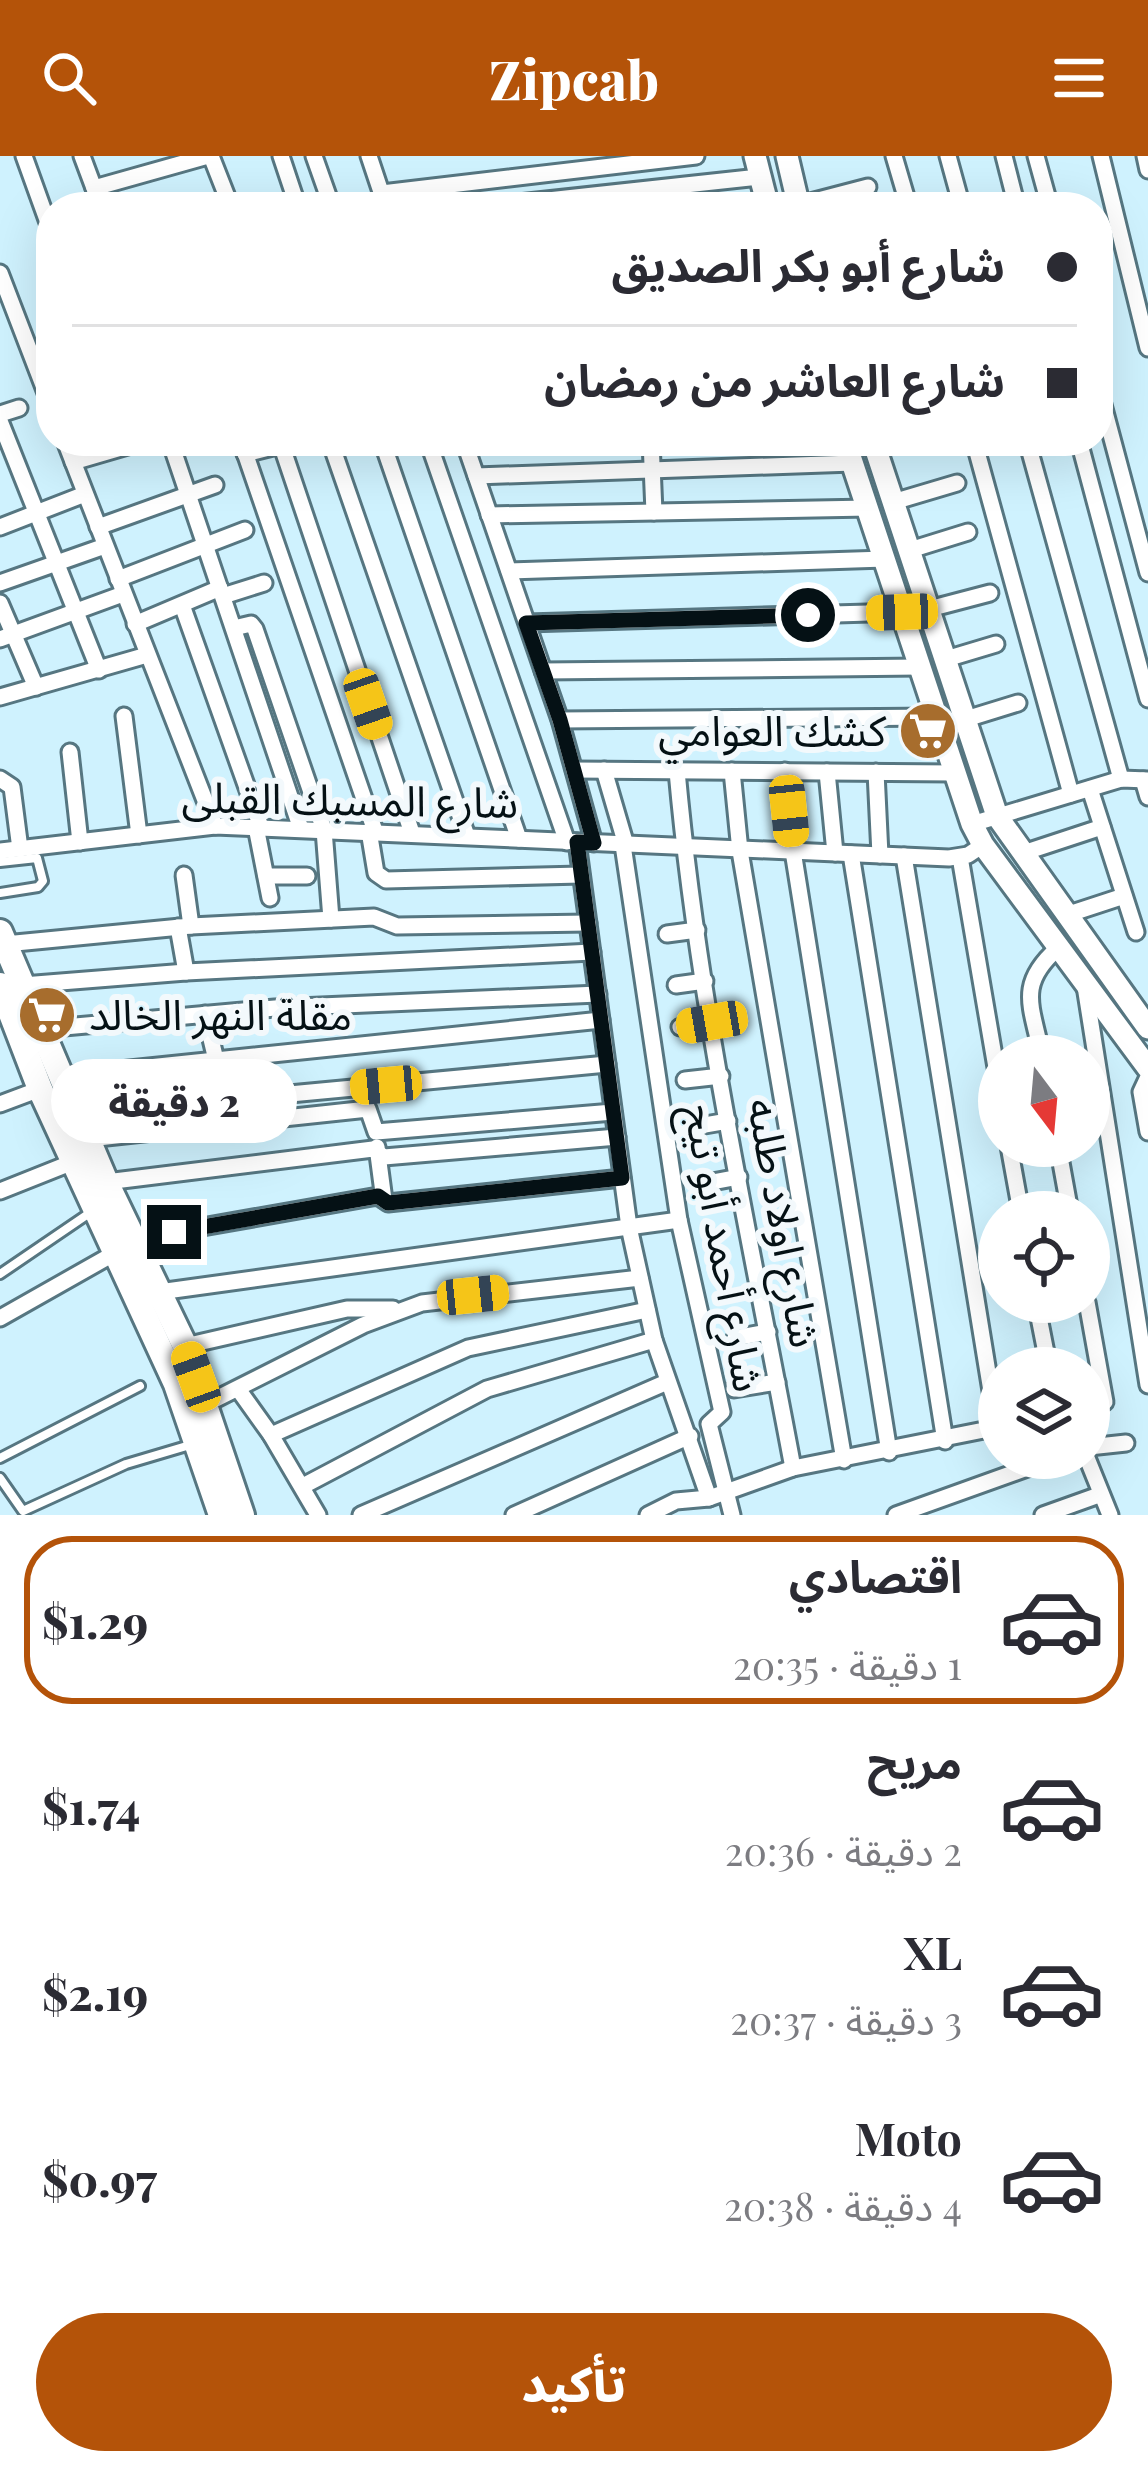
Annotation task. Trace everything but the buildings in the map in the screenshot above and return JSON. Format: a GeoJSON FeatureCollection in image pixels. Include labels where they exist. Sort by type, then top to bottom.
{"type":"FeatureCollection","features":[{"type":"Feature","properties":{"kind":"main road"},"geometry":{"type":"LineString","coordinates":[[787,156],[796,192]]}},
{"type":"Feature","properties":{"kind":"main road"},"geometry":{"type":"LineString","coordinates":[[850,456],[972,824],[1148,1072]]}},
{"type":"Feature","properties":{"kind":"main road"},"geometry":{"type":"LineString","coordinates":[[882,456],[893,502],[997,816],[1148,1028]]}},
{"type":"Feature","properties":{"kind":"main road"},"geometry":{"type":"LineString","coordinates":[[888,568],[913,560]]}},
{"type":"Feature","properties":{"kind":"main road"},"geometry":{"type":"LineString","coordinates":[[3,938],[21,1040],[78,1114],[221,1515]]}},
{"type":"Feature","properties":{"kind":"main road"},"geometry":{"type":"LineString","coordinates":[[51,1083],[73,1162],[95,1209],[159,1292],[184,1346],[242,1515]]}},
{"type":"Feature","properties":{"kind":"street"},"geometry":{"type":"LineString","coordinates":[[24,156],[37,192]]}},
{"type":"Feature","properties":{"kind":"street"},"geometry":{"type":"LineString","coordinates":[[82,156],[95,192]]}},
{"type":"Feature","properties":{"kind":"street"},"geometry":{"type":"LineString","coordinates":[[94,188],[210,156],[223,192]]}},
{"type":"Feature","properties":{"kind":"street"},"geometry":{"type":"LineString","coordinates":[[280,156],[293,192]]}},
{"type":"Feature","properties":{"kind":"street"},"geometry":{"type":"LineString","coordinates":[[314,156],[327,192]]}},
{"type":"Feature","properties":{"kind":"street"},"geometry":{"type":"LineString","coordinates":[[369,156],[381,192]]}},
{"type":"Feature","properties":{"kind":"street"},"geometry":{"type":"LineString","coordinates":[[427,192],[586,162],[696,156]]}},
{"type":"Feature","properties":{"kind":"street"},"geometry":{"type":"LineString","coordinates":[[894,156],[905,192]]}},
{"type":"Feature","properties":{"kind":"street"},"geometry":{"type":"LineString","coordinates":[[948,156],[958,192]]}},
{"type":"Feature","properties":{"kind":"street"},"geometry":{"type":"LineString","coordinates":[[1004,156],[1013,192]]}},
{"type":"Feature","properties":{"kind":"street"},"geometry":{"type":"LineString","coordinates":[[1036,156],[1046,192]]}},
{"type":"Feature","properties":{"kind":"street"},"geometry":{"type":"LineString","coordinates":[[1101,156],[1110,192]]}},
{"type":"Feature","properties":{"kind":"street"},"geometry":{"type":"LineString","coordinates":[[1145,156],[1148,170]]}},
{"type":"Feature","properties":{"kind":"street"},"geometry":{"type":"LineString","coordinates":[[585,192],[757,167]]}},
{"type":"Feature","properties":{"kind":"street"},"geometry":{"type":"LineString","coordinates":[[850,192],[868,187]]}},
{"type":"Feature","properties":{"kind":"street"},"geometry":{"type":"LineString","coordinates":[[1113,205],[1148,348]]}},
{"type":"Feature","properties":{"kind":"street"},"geometry":{"type":"LineString","coordinates":[[0,273],[6,309],[36,374]]}},
{"type":"Feature","properties":{"kind":"street"},"geometry":{"type":"LineString","coordinates":[[19,407],[0,418],[8,464],[37,513],[99,670]]}},
{"type":"Feature","properties":{"kind":"street"},"geometry":{"type":"LineString","coordinates":[[1113,439],[1148,573]]}},
{"type":"Feature","properties":{"kind":"street"},"geometry":{"type":"LineString","coordinates":[[70,456],[215,826]]}},
{"type":"Feature","properties":{"kind":"street"},"geometry":{"type":"LineString","coordinates":[[73,462],[91,456]]}},
{"type":"Feature","properties":{"kind":"street"},"geometry":{"type":"LineString","coordinates":[[175,456],[301,829]]}},
{"type":"Feature","properties":{"kind":"street"},"geometry":{"type":"LineString","coordinates":[[246,456],[372,831],[374,869],[386,880],[581,875]]}},
{"type":"Feature","properties":{"kind":"street"},"geometry":{"type":"LineString","coordinates":[[285,456],[412,832]]}},
{"type":"Feature","properties":{"kind":"street"},"geometry":{"type":"LineString","coordinates":[[335,456],[466,836]]}},
{"type":"Feature","properties":{"kind":"street"},"geometry":{"type":"LineString","coordinates":[[387,456],[519,839]]}},
{"type":"Feature","properties":{"kind":"street"},"geometry":{"type":"LineString","coordinates":[[434,456],[579,842]]}},
{"type":"Feature","properties":{"kind":"street"},"geometry":{"type":"LineString","coordinates":[[469,456],[574,770],[581,875],[629,1227],[667,1382],[718,1495]]}},
{"type":"Feature","properties":{"kind":"street"},"geometry":{"type":"LineString","coordinates":[[652,456],[654,512]]}},
{"type":"Feature","properties":{"kind":"street"},"geometry":{"type":"LineString","coordinates":[[476,476],[652,469],[803,456]]}},
{"type":"Feature","properties":{"kind":"street"},"geometry":{"type":"LineString","coordinates":[[978,456],[1072,794]]}},
{"type":"Feature","properties":{"kind":"street"},"geometry":{"type":"LineString","coordinates":[[1032,456],[1121,779]]}},
{"type":"Feature","properties":{"kind":"street"},"geometry":{"type":"LineString","coordinates":[[1083,456],[1148,699]]}},
{"type":"Feature","properties":{"kind":"street"},"geometry":{"type":"LineString","coordinates":[[893,502],[957,483]]}},
{"type":"Feature","properties":{"kind":"street"},"geometry":{"type":"LineString","coordinates":[[98,527],[214,485]]}},
{"type":"Feature","properties":{"kind":"street"},"geometry":{"type":"LineString","coordinates":[[0,526],[85,494]]}},
{"type":"Feature","properties":{"kind":"street"},"geometry":{"type":"LineString","coordinates":[[489,515],[869,508]]}},
{"type":"Feature","properties":{"kind":"street"},"geometry":{"type":"LineString","coordinates":[[6,637],[76,611],[205,544],[245,530]]}},
{"type":"Feature","properties":{"kind":"street"},"geometry":{"type":"LineString","coordinates":[[913,560],[968,532]]}},
{"type":"Feature","properties":{"kind":"street"},"geometry":{"type":"LineString","coordinates":[[0,584],[105,546]]}},
{"type":"Feature","properties":{"kind":"street"},"geometry":{"type":"LineString","coordinates":[[509,571],[888,568]]}},
{"type":"Feature","properties":{"kind":"street"},"geometry":{"type":"LineString","coordinates":[[135,624],[222,592],[264,583]]}},
{"type":"Feature","properties":{"kind":"street"},"geometry":{"type":"LineString","coordinates":[[929,609],[990,593]]}},
{"type":"Feature","properties":{"kind":"street"},"geometry":{"type":"LineString","coordinates":[[0,603],[6,637],[36,687]]}},
{"type":"Feature","properties":{"kind":"street"},"geometry":{"type":"LineString","coordinates":[[182,605],[258,827],[270,898]]}},
{"type":"Feature","properties":{"kind":"street"},"geometry":{"type":"LineString","coordinates":[[526,623],[902,612]]}},
{"type":"Feature","properties":{"kind":"street"},"geometry":{"type":"LineString","coordinates":[[234,628],[250,623],[255,629],[324,830],[332,919]]}},
{"type":"Feature","properties":{"kind":"street"},"geometry":{"type":"LineString","coordinates":[[946,659],[996,644]]}},
{"type":"Feature","properties":{"kind":"street"},"geometry":{"type":"LineString","coordinates":[[0,697],[147,655]]}},
{"type":"Feature","properties":{"kind":"street"},"geometry":{"type":"LineString","coordinates":[[543,671],[920,667]]}},
{"type":"Feature","properties":{"kind":"street"},"geometry":{"type":"LineString","coordinates":[[966,719],[1018,703]]}},
{"type":"Feature","properties":{"kind":"street"},"geometry":{"type":"LineString","coordinates":[[124,716],[139,835]]}},
{"type":"Feature","properties":{"kind":"street"},"geometry":{"type":"LineString","coordinates":[[560,720],[936,717]]}},
{"type":"Feature","properties":{"kind":"street"},"geometry":{"type":"LineString","coordinates":[[70,752],[80,842]]}},
{"type":"Feature","properties":{"kind":"street"},"geometry":{"type":"LineString","coordinates":[[574,770],[954,772]]}},
{"type":"Feature","properties":{"kind":"street","name":"شارع أحمد أبو تيج"},"geometry":{"type":"LineString","coordinates":[[604,770],[625,845],[679,1220],[722,1412],[709,1423],[718,1495],[732,1515]]}},
{"type":"Feature","properties":{"kind":"street","name":"شارع اولاد طلبه"},"geometry":{"type":"LineString","coordinates":[[676,771],[728,1120],[794,1468]]}},
{"type":"Feature","properties":{"kind":"street"},"geometry":{"type":"LineString","coordinates":[[732,771],[740,851],[844,1460]]}},
{"type":"Feature","properties":{"kind":"street"},"geometry":{"type":"LineString","coordinates":[[785,771],[793,851],[889,1452]]}},
{"type":"Feature","properties":{"kind":"street"},"geometry":{"type":"LineString","coordinates":[[827,772],[945,1441]]}},
{"type":"Feature","properties":{"kind":"street"},"geometry":{"type":"LineString","coordinates":[[875,772],[880,855]]}},
{"type":"Feature","properties":{"kind":"street"},"geometry":{"type":"LineString","coordinates":[[0,778],[12,788],[20,849]]}},
{"type":"Feature","properties":{"kind":"street"},"geometry":{"type":"LineString","coordinates":[[972,824],[1121,779],[1146,780],[1148,797]]}},
{"type":"Feature","properties":{"kind":"street"},"geometry":{"type":"LineString","coordinates":[[1090,788],[1136,932]]}},
{"type":"Feature","properties":{"kind":"street","name":"شارع المسبك القبلى"},"geometry":{"type":"LineString","coordinates":[[0,851],[215,826],[904,856],[960,857],[983,845]]}},
{"type":"Feature","properties":{"kind":"street"},"geometry":{"type":"LineString","coordinates":[[1023,853],[1102,827]]}},
{"type":"Feature","properties":{"kind":"street"},"geometry":{"type":"LineString","coordinates":[[904,856],[985,1347]]}},
{"type":"Feature","properties":{"kind":"street"},"geometry":{"type":"LineString","coordinates":[[960,857],[990,1035]]}},
{"type":"Feature","properties":{"kind":"street"},"geometry":{"type":"LineString","coordinates":[[184,874],[185,972]]}},
{"type":"Feature","properties":{"kind":"street"},"geometry":{"type":"LineString","coordinates":[[266,876],[307,876]]}},
{"type":"Feature","properties":{"kind":"street"},"geometry":{"type":"LineString","coordinates":[[1066,914],[1124,896]]}},
{"type":"Feature","properties":{"kind":"street"},"geometry":{"type":"LineString","coordinates":[[3,938],[374,917],[397,926],[588,923]]}},
{"type":"Feature","properties":{"kind":"street"},"geometry":{"type":"LineString","coordinates":[[668,934],[697,930]]}},
{"type":"Feature","properties":{"kind":"street"},"geometry":{"type":"LineString","coordinates":[[1038,1035],[1030,984],[1039,964],[1058,948]]}},
{"type":"Feature","properties":{"kind":"street"},"geometry":{"type":"LineString","coordinates":[[12,985],[592,952]]}},
{"type":"Feature","properties":{"kind":"street"},"geometry":{"type":"LineString","coordinates":[[676,985],[705,981]]}},
{"type":"Feature","properties":{"kind":"street"},"geometry":{"type":"LineString","coordinates":[[1084,982],[1148,1384]]}},
{"type":"Feature","properties":{"kind":"street"},"geometry":{"type":"LineString","coordinates":[[21,1040],[205,1014],[598,994]]}},
{"type":"Feature","properties":{"kind":"street"},"geometry":{"type":"LineString","coordinates":[[205,1014],[216,1060]]}},
{"type":"Feature","properties":{"kind":"street"},"geometry":{"type":"LineString","coordinates":[[0,1104],[51,1083],[216,1060],[601,1020]]}},
{"type":"Feature","properties":{"kind":"street"},"geometry":{"type":"LineString","coordinates":[[680,1028],[712,1022]]}},
{"type":"Feature","properties":{"kind":"street"},"geometry":{"type":"LineString","coordinates":[[78,1114],[607,1064]]}},
{"type":"Feature","properties":{"kind":"street"},"geometry":{"type":"LineString","coordinates":[[1148,1072],[1141,1092],[1148,1132]]}},
{"type":"Feature","properties":{"kind":"street"},"geometry":{"type":"LineString","coordinates":[[686,1080],[721,1076]]}},
{"type":"Feature","properties":{"kind":"street"},"geometry":{"type":"LineString","coordinates":[[88,1139],[368,1109],[385,1201]]}},
{"type":"Feature","properties":{"kind":"street"},"geometry":{"type":"LineString","coordinates":[[375,1132],[614,1112]]}},
{"type":"Feature","properties":{"kind":"street"},"geometry":{"type":"LineString","coordinates":[[699,1126],[728,1120]]}},
{"type":"Feature","properties":{"kind":"street"},"geometry":{"type":"LineString","coordinates":[[106,1183],[373,1149],[384,1157],[617,1137]]}},
{"type":"Feature","properties":{"kind":"street"},"geometry":{"type":"LineString","coordinates":[[0,1191],[73,1162]]}},
{"type":"Feature","properties":{"kind":"street"},"geometry":{"type":"LineString","coordinates":[[707,1184],[739,1177]]}},
{"type":"Feature","properties":{"kind":"street"},"geometry":{"type":"LineString","coordinates":[[0,1318],[124,1246],[378,1196],[388,1203],[622,1178]]}},
{"type":"Feature","properties":{"kind":"street"},"geometry":{"type":"LineString","coordinates":[[159,1292],[679,1220]]}},
{"type":"Feature","properties":{"kind":"street"},"geometry":{"type":"LineString","coordinates":[[205,1405],[398,1310],[448,1298],[640,1278]]}},
{"type":"Feature","properties":{"kind":"street"},"geometry":{"type":"LineString","coordinates":[[184,1346],[347,1309],[398,1310]]}},
{"type":"Feature","properties":{"kind":"street"},"geometry":{"type":"LineString","coordinates":[[271,1435],[468,1348],[647,1310]]}},
{"type":"Feature","properties":{"kind":"street"},"geometry":{"type":"LineString","coordinates":[[735,1338],[768,1332]]}},
{"type":"Feature","properties":{"kind":"street"},"geometry":{"type":"LineString","coordinates":[[302,1486],[487,1390],[654,1340]]}},
{"type":"Feature","properties":{"kind":"street"},"geometry":{"type":"LineString","coordinates":[[361,1515],[667,1382]]}},
{"type":"Feature","properties":{"kind":"street"},"geometry":{"type":"LineString","coordinates":[[734,1389],[777,1382]]}},
{"type":"Feature","properties":{"kind":"street"},"geometry":{"type":"LineString","coordinates":[[238,1389],[318,1515]]}},
{"type":"Feature","properties":{"kind":"street"},"geometry":{"type":"LineString","coordinates":[[648,1515],[676,1501],[718,1495],[794,1468],[978,1432]]}},
{"type":"Feature","properties":{"kind":"street"},"geometry":{"type":"LineString","coordinates":[[514,1515],[690,1436]]}},
{"type":"Feature","properties":{"kind":"street"},"geometry":{"type":"LineString","coordinates":[[1110,1445],[1126,1443]]}},
{"type":"Feature","properties":{"kind":"street"},"geometry":{"type":"LineString","coordinates":[[896,1515],[996,1479]]}},
{"type":"Feature","properties":{"kind":"street"},"geometry":{"type":"LineString","coordinates":[[1094,1479],[1110,1515]]}},
{"type":"Feature","properties":{"kind":"street"},"geometry":{"type":"LineString","coordinates":[[1043,1515],[1099,1495]]}},
{"type":"Feature","properties":{"kind":"lane"},"geometry":{"type":"LineString","coordinates":[[0,862],[37,858],[43,881],[38,886],[0,892]]}},
{"type":"Feature","properties":{"kind":"lane"},"geometry":{"type":"LineString","coordinates":[[0,1274],[95,1209]]}},
{"type":"Feature","properties":{"kind":"lane"},"geometry":{"type":"LineString","coordinates":[[0,1458],[140,1386]]}},
{"type":"Feature","properties":{"kind":"lane"},"geometry":{"type":"LineString","coordinates":[[0,1478],[20,1510],[26,1511],[126,1464],[196,1443]]}},
{"type":"Feature","properties":{"kind":"place","name":"كشك العوامي"},"geometry":{"type":"Point","coordinates":[928,731]}},
{"type":"Feature","properties":{"kind":"place","name":"مقلة النهر الخالد"},"geometry":{"type":"Point","coordinates":[47,1015]}},
{"type":"Feature","properties":{"kind":"route"},"geometry":{"type":"LineString","coordinates":[[174,1232],[378,1196],[388,1203],[622,1178],[577,842],[594,843],[560,720],[526,623],[808,615]]}}]}
